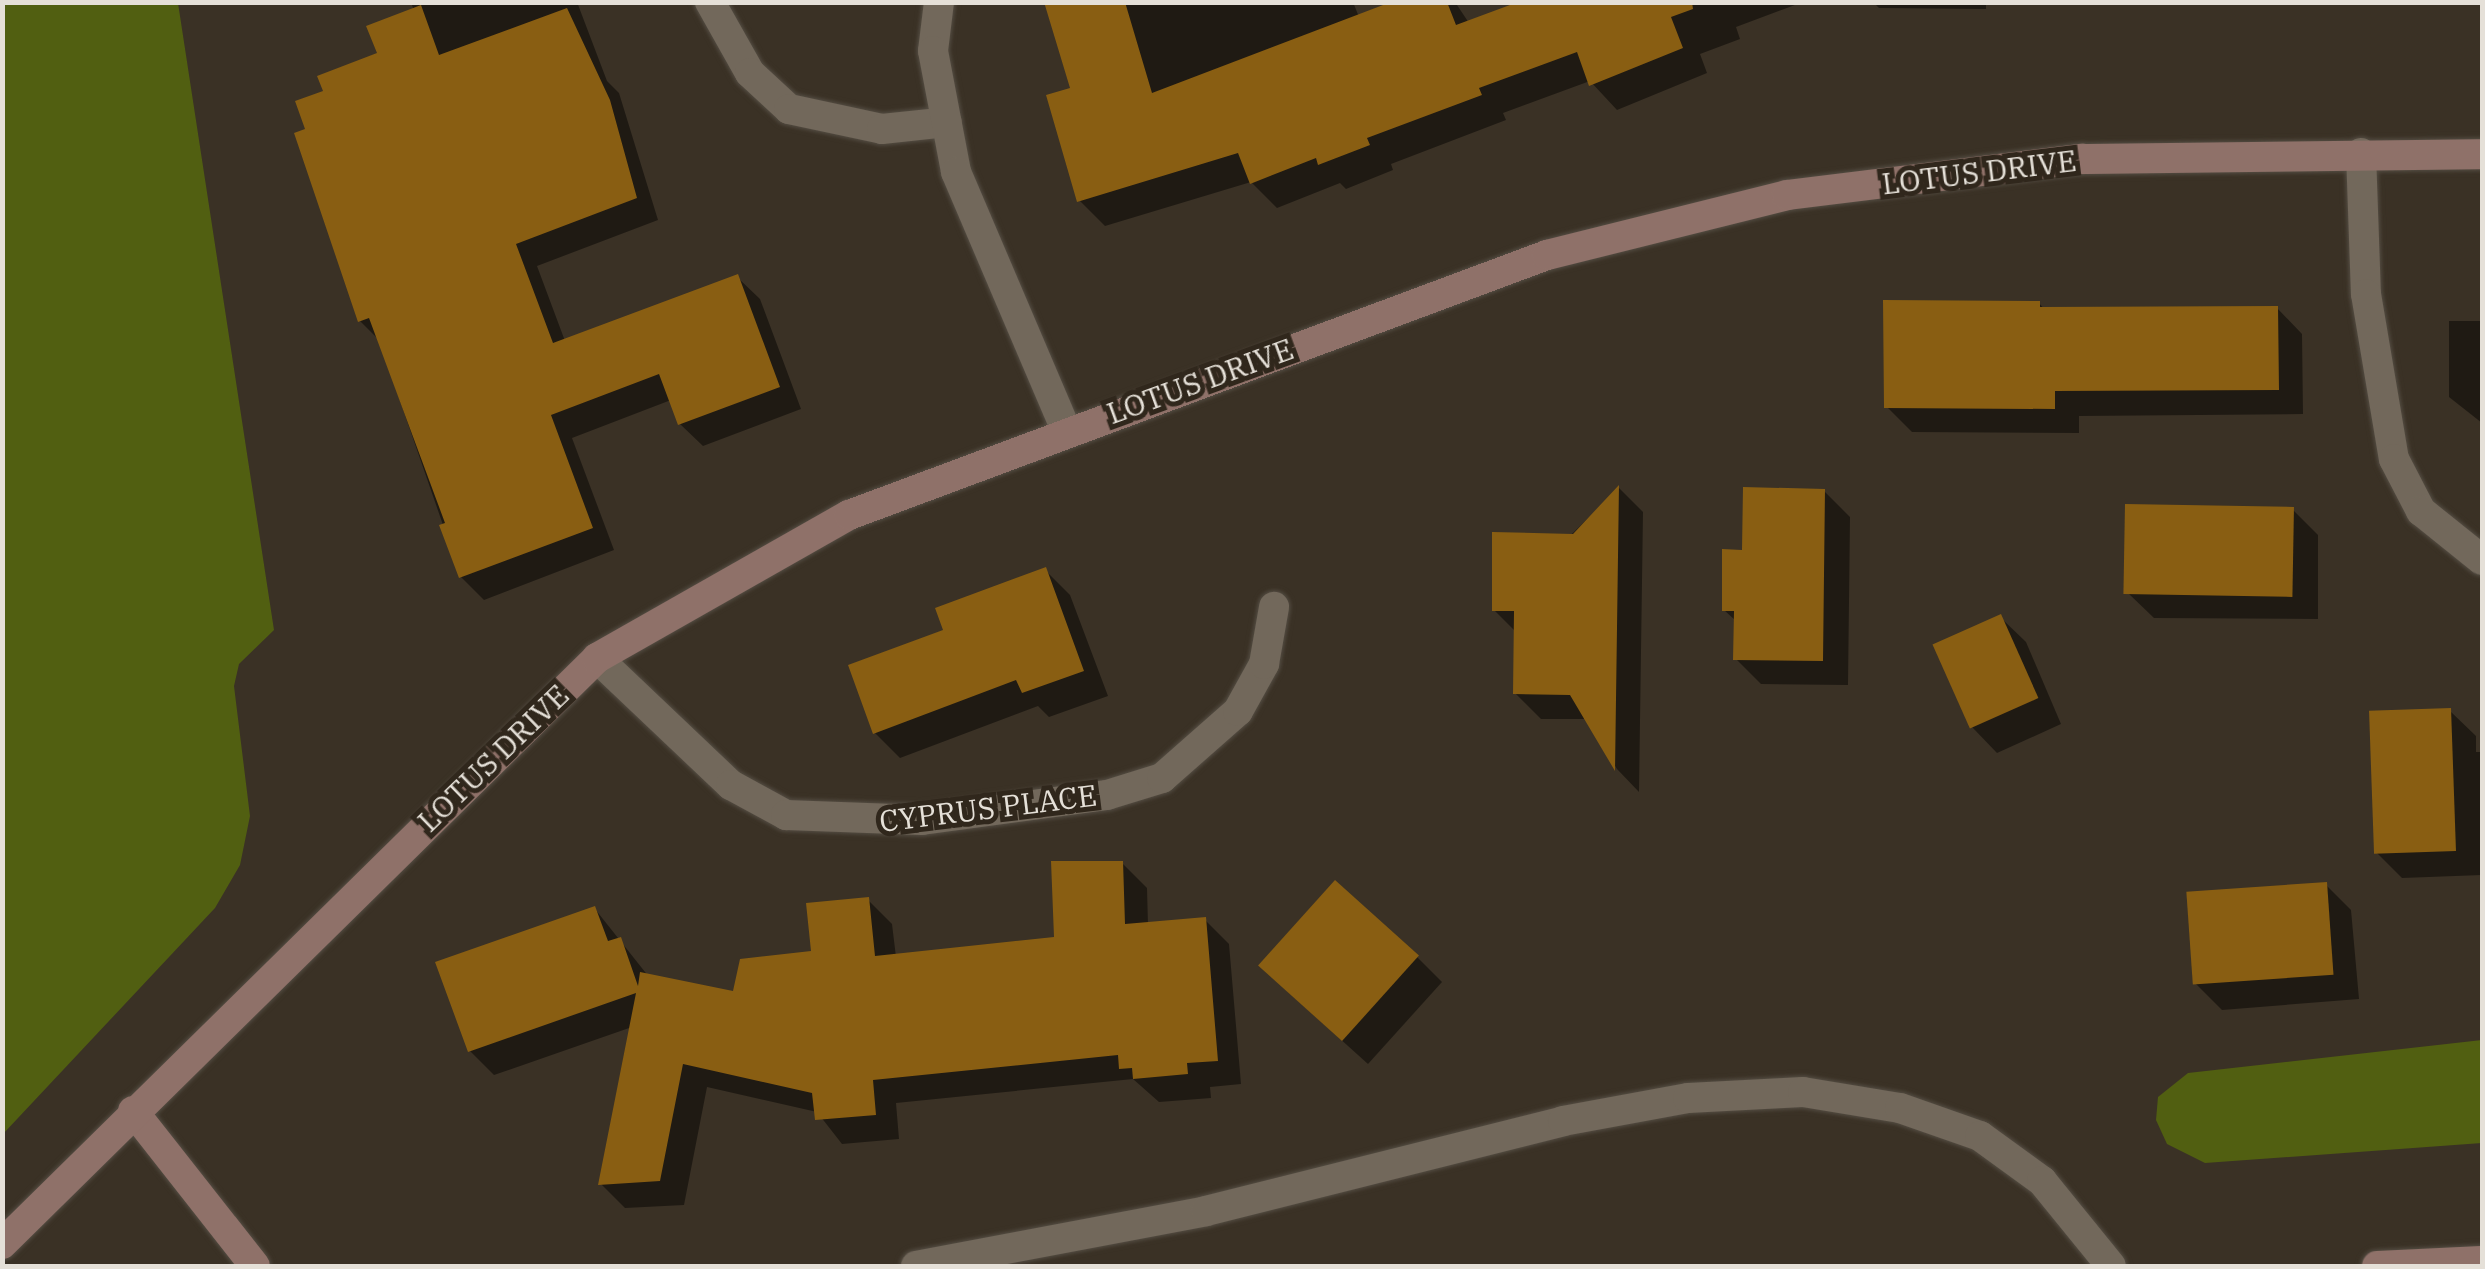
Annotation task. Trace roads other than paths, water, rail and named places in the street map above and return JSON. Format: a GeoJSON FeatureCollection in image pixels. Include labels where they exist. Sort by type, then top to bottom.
{"type":"FeatureCollection","features":[{"type":"Feature","properties":{"kind":"street"},"geometry":{"type":"LineString","coordinates":[[710,2],[750,73],[789,109],[882,129],[947,122]]}},
{"type":"Feature","properties":{"kind":"street"},"geometry":{"type":"LineString","coordinates":[[939,2],[934,51],[956,172],[1066,430]]}},
{"type":"Feature","properties":{"kind":"street"},"geometry":{"type":"LineString","coordinates":[[2361,153],[2366,294],[2394,459],[2422,511],[2482,560]]}},
{"type":"Feature","properties":{"kind":"street","name":"LOTUS DRIVE"},"geometry":{"type":"LineString","coordinates":[[2,1244],[598,658],[849,514],[1066,430],[1547,255],[1786,194],[2082,159],[2482,154]]}},
{"type":"Feature","properties":{"kind":"street","name":"CYPRUS PLACE"},"geometry":{"type":"LineString","coordinates":[[598,658],[731,784],[786,815],[922,820],[1107,795],[1162,778],[1238,711],[1264,664],[1274,607]]}},
{"type":"Feature","properties":{"kind":"street"},"geometry":{"type":"LineString","coordinates":[[916,1266],[1206,1212],[1580,1118],[1688,1098],[1802,1092],[1900,1108],[1980,1136],[2042,1181],[2111,1266]]}},
{"type":"Feature","properties":{"kind":"street"},"geometry":{"type":"LineString","coordinates":[[134,1111],[256,1266]]}},
{"type":"Feature","properties":{"kind":"street"},"geometry":{"type":"LineString","coordinates":[[2377,1266],[2482,1261]]}}]}
